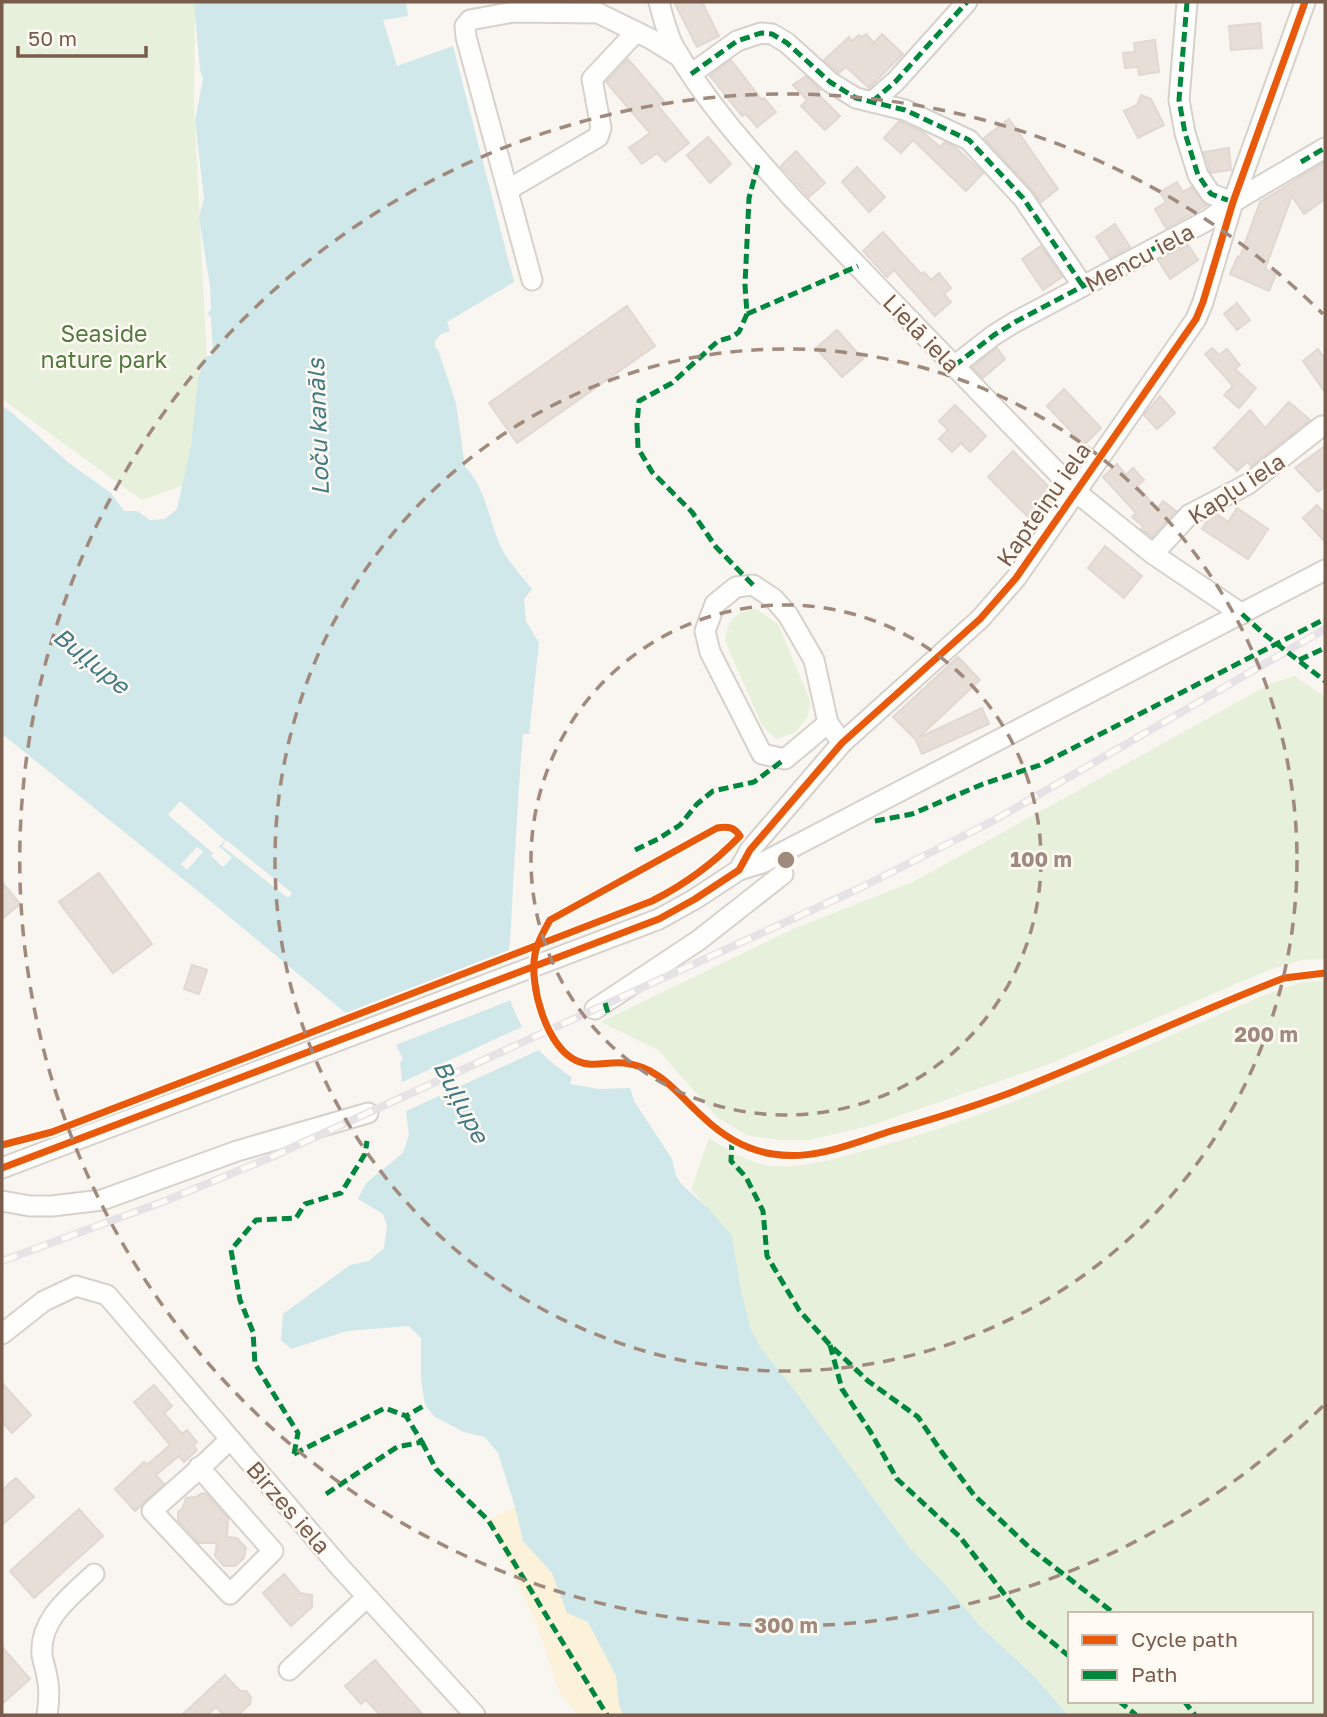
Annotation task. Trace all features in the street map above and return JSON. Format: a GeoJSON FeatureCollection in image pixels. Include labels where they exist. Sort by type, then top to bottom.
{"type":"FeatureCollection","features":[{"type":"Feature","properties":{"kind":"street","name":"Lielā iela"},"geometry":{"type":"LineString","coordinates":[[659,2],[673,45],[686,66],[707,98],[767,171],[1076,492],[1153,554],[1242,614]]}},
{"type":"Feature","properties":{"kind":"street"},"geometry":{"type":"LineString","coordinates":[[872,102],[896,81],[967,2]]}},
{"type":"Feature","properties":{"kind":"street"},"geometry":{"type":"LineString","coordinates":[[1187,2],[1179,100],[1185,133],[1198,175],[1211,194],[1233,202]]}},
{"type":"Feature","properties":{"kind":"street","name":"Kapteiņu iela"},"geometry":{"type":"LineString","coordinates":[[2,1168],[659,919],[740,870],[750,850],[842,743],[980,619],[1016,578],[1196,319],[1233,202],[1305,2]]}},
{"type":"Feature","properties":{"kind":"street"},"geometry":{"type":"LineString","coordinates":[[532,280],[465,26],[470,20],[513,12],[598,13],[636,32],[686,66],[737,41],[761,33],[772,34],[787,43],[830,82],[856,98],[905,110],[969,141],[1023,198],[1083,286]]}},
{"type":"Feature","properties":{"kind":"street"},"geometry":{"type":"LineString","coordinates":[[509,189],[598,137],[601,128],[592,79],[636,32]]}},
{"type":"Feature","properties":{"kind":"street","name":"Mencu iela"},"geometry":{"type":"LineString","coordinates":[[954,366],[994,335],[1208,220],[1233,202],[1325,148]]}},
{"type":"Feature","properties":{"kind":"street","name":"Kapļu iela"},"geometry":{"type":"LineString","coordinates":[[1153,554],[1189,515],[1248,484],[1322,426]]}},
{"type":"Feature","properties":{"kind":"street"},"geometry":{"type":"LineString","coordinates":[[740,870],[762,863],[1325,570]]}},
{"type":"Feature","properties":{"kind":"street"},"geometry":{"type":"LineString","coordinates":[[828,723],[785,758],[762,754],[710,652],[705,631],[715,604],[736,587],[752,585],[774,600],[788,615],[814,660],[828,723],[842,743]]}},
{"type":"Feature","properties":{"kind":"street"},"geometry":{"type":"LineString","coordinates":[[595,1009],[699,940],[783,874]]}},
{"type":"Feature","properties":{"kind":"street"},"geometry":{"type":"LineString","coordinates":[[2,1201],[30,1206],[102,1200],[237,1151],[368,1113]]}},
{"type":"Feature","properties":{"kind":"street","name":"Birzes iela"},"geometry":{"type":"LineString","coordinates":[[2,1334],[44,1300],[76,1286],[107,1295],[367,1597],[475,1715]]}},
{"type":"Feature","properties":{"kind":"street"},"geometry":{"type":"LineString","coordinates":[[199,1467],[273,1551],[230,1594],[152,1511],[199,1467],[230,1439]]}},
{"type":"Feature","properties":{"kind":"street"},"geometry":{"type":"LineString","coordinates":[[47,1715],[48,1688],[43,1638],[51,1619],[65,1601],[94,1574]]}},
{"type":"Feature","properties":{"kind":"street"},"geometry":{"type":"LineString","coordinates":[[289,1670],[367,1597]]}},
{"type":"Feature","properties":{"kind":"green space","name":"Seaside nature park"},"geometry":{"type":"Polygon","coordinates":[[[2,2],[195,2],[194,105],[211,440],[198,480],[142,500],[2,399],[2,2]]]}},
{"type":"Feature","properties":{"kind":"green space"},"geometry":{"type":"Polygon","coordinates":[[[756,609],[778,624],[810,700],[808,717],[794,733],[776,739],[762,725],[725,641],[733,618],[756,609]]]}},
{"type":"Feature","properties":{"kind":"green space"},"geometry":{"type":"Polygon","coordinates":[[[1295,676],[1325,697],[1325,959],[1301,960],[1266,971],[1047,1065],[869,1126],[809,1140],[779,1140],[746,1135],[717,1117],[658,1050],[601,1022],[793,929],[913,882],[1272,683],[1295,676]]]}},
{"type":"Feature","properties":{"kind":"green space"},"geometry":{"type":"Polygon","coordinates":[[[1325,980],[1325,1715],[1068,1715],[1035,1677],[980,1626],[909,1547],[761,1348],[751,1330],[740,1286],[709,1209],[691,1190],[709,1138],[731,1152],[772,1166],[809,1164],[847,1155],[922,1134],[1024,1098],[1272,992],[1300,983],[1325,980]]]}},
{"type":"Feature","properties":{"kind":"sand"},"geometry":{"type":"Polygon","coordinates":[[[515,1507],[523,1541],[552,1573],[567,1613],[588,1622],[616,1676],[619,1705],[623,1715],[579,1715],[560,1693],[538,1627],[488,1520],[515,1507]]]}},
{"type":"Feature","properties":{"kind":"water"},"geometry":{"type":"Polygon","coordinates":[[[194,2],[406,2],[408,16],[383,20],[397,66],[453,46],[514,282],[447,322],[450,331],[441,334],[435,341],[435,347],[456,403],[465,467],[482,493],[502,549],[532,589],[524,599],[526,621],[539,643],[529,734],[523,734],[521,758],[508,965],[512,1005],[528,1037],[552,1063],[572,1077],[570,1084],[599,1089],[630,1088],[634,1101],[672,1159],[676,1176],[682,1185],[709,1209],[732,1236],[751,1330],[761,1348],[909,1547],[980,1626],[1035,1677],[1068,1715],[623,1715],[619,1705],[616,1676],[588,1622],[567,1613],[552,1573],[523,1541],[498,1453],[485,1437],[464,1432],[435,1417],[425,1405],[421,1379],[421,1338],[409,1326],[347,1331],[291,1349],[281,1340],[283,1314],[350,1265],[369,1261],[384,1248],[387,1226],[383,1214],[358,1199],[366,1183],[403,1153],[409,1135],[400,1063],[403,1059],[393,1038],[377,1039],[2,734],[2,406],[69,463],[111,493],[124,511],[137,511],[150,520],[165,519],[177,509],[191,446],[198,380],[204,358],[213,354],[211,317],[208,314],[211,308],[210,286],[199,217],[204,198],[195,120],[203,79],[194,2]]]}},
{"type":"Feature","properties":{"kind":"pier"},"geometry":{"type":"Polygon","coordinates":[[[180,801],[225,840],[217,849],[220,847],[232,858],[223,867],[211,856],[213,853],[168,815],[180,801]]]}},
{"type":"Feature","properties":{"kind":"pier"},"geometry":{"type":"Polygon","coordinates":[[[226,840],[292,893],[288,898],[222,846],[226,840]]]}},
{"type":"Feature","properties":{"kind":"pier"},"geometry":{"type":"Polygon","coordinates":[[[197,847],[203,852],[187,870],[181,864],[197,847]]]}},
{"type":"Feature","properties":{"kind":"pier"},"geometry":{"type":"Polygon","coordinates":[[[513,949],[514,999],[393,1046],[386,1039],[375,1041],[343,1014],[513,949]]]}},
{"type":"Feature","properties":{"kind":"pier"},"geometry":{"type":"Polygon","coordinates":[[[526,1025],[541,1049],[402,1113],[400,1083],[526,1025]]]}},
{"type":"Feature","properties":{"kind":"building"},"geometry":{"type":"Polygon","coordinates":[[[674,2],[702,2],[719,36],[697,47],[674,2]]]}},
{"type":"Feature","properties":{"kind":"building"},"geometry":{"type":"Polygon","coordinates":[[[1260,23],[1262,48],[1231,50],[1229,26],[1260,23]]]}},
{"type":"Feature","properties":{"kind":"building"},"geometry":{"type":"Polygon","coordinates":[[[866,34],[874,43],[882,34],[903,54],[869,88],[846,67],[839,73],[824,60],[849,37],[852,41],[859,35],[862,37],[866,34]]]}},
{"type":"Feature","properties":{"kind":"building"},"geometry":{"type":"Polygon","coordinates":[[[1155,40],[1159,72],[1139,75],[1138,67],[1125,68],[1123,53],[1135,52],[1134,43],[1155,40]]]}},
{"type":"Feature","properties":{"kind":"building"},"geometry":{"type":"Polygon","coordinates":[[[628,59],[664,101],[658,106],[689,143],[665,162],[657,153],[642,164],[629,148],[650,133],[606,82],[628,59]]]}},
{"type":"Feature","properties":{"kind":"building"},"geometry":{"type":"Polygon","coordinates":[[[731,60],[762,100],[764,98],[776,112],[757,127],[746,114],[742,116],[710,76],[731,60]]]}},
{"type":"Feature","properties":{"kind":"building"},"geometry":{"type":"Polygon","coordinates":[[[806,76],[820,90],[817,93],[840,116],[825,130],[801,106],[807,100],[793,85],[806,76]]]}},
{"type":"Feature","properties":{"kind":"building"},"geometry":{"type":"Polygon","coordinates":[[[1141,95],[1151,99],[1164,125],[1138,138],[1124,111],[1137,105],[1141,95]]]}},
{"type":"Feature","properties":{"kind":"building"},"geometry":{"type":"Polygon","coordinates":[[[1009,119],[1058,189],[1041,202],[984,138],[1009,119]]]}},
{"type":"Feature","properties":{"kind":"building"},"geometry":{"type":"Polygon","coordinates":[[[899,121],[923,132],[940,147],[945,142],[956,148],[983,173],[966,191],[913,140],[901,153],[884,138],[899,121]]]}},
{"type":"Feature","properties":{"kind":"building"},"geometry":{"type":"Polygon","coordinates":[[[708,137],[731,164],[710,183],[687,155],[708,137]]]}},
{"type":"Feature","properties":{"kind":"building"},"geometry":{"type":"Polygon","coordinates":[[[1229,148],[1231,170],[1211,173],[1204,152],[1229,148]]]}},
{"type":"Feature","properties":{"kind":"building"},"geometry":{"type":"Polygon","coordinates":[[[796,151],[825,183],[809,197],[781,166],[796,151]]]}},
{"type":"Feature","properties":{"kind":"building"},"geometry":{"type":"Polygon","coordinates":[[[1325,162],[1325,199],[1304,214],[1292,196],[1265,269],[1276,274],[1269,291],[1230,274],[1238,256],[1240,257],[1260,202],[1325,162]]]}},
{"type":"Feature","properties":{"kind":"building"},"geometry":{"type":"Polygon","coordinates":[[[857,167],[885,197],[869,212],[842,182],[857,167]]]}},
{"type":"Feature","properties":{"kind":"building"},"geometry":{"type":"Polygon","coordinates":[[[1177,182],[1183,192],[1191,187],[1207,205],[1166,228],[1155,209],[1166,202],[1160,192],[1177,182]]]}},
{"type":"Feature","properties":{"kind":"building"},"geometry":{"type":"Polygon","coordinates":[[[1115,224],[1130,247],[1110,258],[1096,237],[1115,224]]]}},
{"type":"Feature","properties":{"kind":"building"},"geometry":{"type":"Polygon","coordinates":[[[883,232],[921,274],[924,272],[931,280],[939,273],[951,288],[944,294],[951,302],[935,316],[894,270],[887,277],[863,251],[883,232]]]}},
{"type":"Feature","properties":{"kind":"building"},"geometry":{"type":"Polygon","coordinates":[[[1188,245],[1198,260],[1170,279],[1158,260],[1188,245]]]}},
{"type":"Feature","properties":{"kind":"building"},"geometry":{"type":"Polygon","coordinates":[[[1041,246],[1062,277],[1043,290],[1022,259],[1041,246]]]}},
{"type":"Feature","properties":{"kind":"building"},"geometry":{"type":"Polygon","coordinates":[[[1237,303],[1250,320],[1237,330],[1224,314],[1237,303]]]}},
{"type":"Feature","properties":{"kind":"building"},"geometry":{"type":"Polygon","coordinates":[[[627,306],[655,346],[517,443],[489,403],[627,306]]]}},
{"type":"Feature","properties":{"kind":"building"},"geometry":{"type":"Polygon","coordinates":[[[837,330],[863,359],[842,377],[816,348],[837,330]]]}},
{"type":"Feature","properties":{"kind":"building"},"geometry":{"type":"Polygon","coordinates":[[[997,348],[1005,359],[983,378],[972,367],[997,348]]]}},
{"type":"Feature","properties":{"kind":"building"},"geometry":{"type":"Polygon","coordinates":[[[1212,348],[1219,355],[1227,349],[1240,365],[1235,369],[1256,388],[1239,408],[1224,395],[1233,386],[1205,354],[1212,348]]]}},
{"type":"Feature","properties":{"kind":"building"},"geometry":{"type":"Polygon","coordinates":[[[1318,349],[1325,359],[1325,392],[1303,361],[1318,349]]]}},
{"type":"Feature","properties":{"kind":"building"},"geometry":{"type":"Polygon","coordinates":[[[1064,389],[1101,428],[1084,445],[1047,406],[1064,389]]]}},
{"type":"Feature","properties":{"kind":"building"},"geometry":{"type":"Polygon","coordinates":[[[1160,396],[1175,413],[1157,429],[1144,415],[1160,396]]]}},
{"type":"Feature","properties":{"kind":"building"},"geometry":{"type":"Polygon","coordinates":[[[1289,402],[1310,420],[1251,466],[1247,462],[1237,471],[1214,448],[1250,410],[1265,428],[1289,402]]]}},
{"type":"Feature","properties":{"kind":"building"},"geometry":{"type":"Polygon","coordinates":[[[955,405],[986,436],[970,452],[961,443],[952,452],[939,439],[948,430],[939,421],[955,405]]]}},
{"type":"Feature","properties":{"kind":"building"},"geometry":{"type":"Polygon","coordinates":[[[1325,446],[1325,486],[1318,492],[1295,468],[1325,446]]]}},
{"type":"Feature","properties":{"kind":"building"},"geometry":{"type":"Polygon","coordinates":[[[1013,451],[1058,496],[1034,523],[988,477],[1013,451]]]}},
{"type":"Feature","properties":{"kind":"building"},"geometry":{"type":"Polygon","coordinates":[[[1117,464],[1126,475],[1133,468],[1144,480],[1137,486],[1157,509],[1163,501],[1176,511],[1152,537],[1141,529],[1143,526],[1132,517],[1136,513],[1103,477],[1117,464]]]}},
{"type":"Feature","properties":{"kind":"building"},"geometry":{"type":"Polygon","coordinates":[[[1317,505],[1325,514],[1325,542],[1303,518],[1317,505]]]}},
{"type":"Feature","properties":{"kind":"building"},"geometry":{"type":"Polygon","coordinates":[[[1237,508],[1268,529],[1248,559],[1202,529],[1209,518],[1217,514],[1228,522],[1237,508]]]}},
{"type":"Feature","properties":{"kind":"building"},"geometry":{"type":"Polygon","coordinates":[[[1105,546],[1142,576],[1124,598],[1088,568],[1105,546]]]}},
{"type":"Feature","properties":{"kind":"building"},"geometry":{"type":"Polygon","coordinates":[[[958,657],[980,680],[918,738],[982,708],[989,724],[922,754],[916,740],[893,717],[958,657]]]}},
{"type":"Feature","properties":{"kind":"building"},"geometry":{"type":"Polygon","coordinates":[[[99,873],[152,944],[113,973],[59,902],[99,873]]]}},
{"type":"Feature","properties":{"kind":"building"},"geometry":{"type":"Polygon","coordinates":[[[2,882],[20,904],[2,919],[2,882]]]}},
{"type":"Feature","properties":{"kind":"building"},"geometry":{"type":"Polygon","coordinates":[[[192,965],[207,970],[199,994],[184,989],[192,965]]]}},
{"type":"Feature","properties":{"kind":"building"},"geometry":{"type":"Polygon","coordinates":[[[2,1383],[31,1415],[12,1433],[2,1422],[2,1383]]]}},
{"type":"Feature","properties":{"kind":"building"},"geometry":{"type":"Polygon","coordinates":[[[154,1385],[172,1406],[164,1413],[182,1434],[187,1430],[197,1442],[193,1445],[197,1450],[184,1462],[179,1456],[156,1475],[164,1484],[135,1511],[115,1489],[144,1462],[147,1465],[170,1445],[134,1402],[154,1385]]]}},
{"type":"Feature","properties":{"kind":"building"},"geometry":{"type":"Polygon","coordinates":[[[16,1478],[34,1497],[2,1525],[2,1490],[16,1478]]]}},
{"type":"Feature","properties":{"kind":"building"},"geometry":{"type":"Polygon","coordinates":[[[202,1493],[228,1518],[227,1537],[237,1538],[246,1548],[244,1558],[235,1566],[224,1566],[215,1556],[217,1543],[199,1543],[178,1520],[178,1512],[183,1508],[186,1498],[202,1493]]]}},
{"type":"Feature","properties":{"kind":"building"},"geometry":{"type":"Polygon","coordinates":[[[79,1509],[103,1536],[34,1598],[10,1571],[79,1509]]]}},
{"type":"Feature","properties":{"kind":"building"},"geometry":{"type":"Polygon","coordinates":[[[284,1574],[300,1593],[312,1595],[312,1607],[291,1626],[263,1593],[284,1574]]]}},
{"type":"Feature","properties":{"kind":"building"},"geometry":{"type":"Polygon","coordinates":[[[2,1647],[30,1679],[2,1704],[2,1647]]]}},
{"type":"Feature","properties":{"kind":"building"},"geometry":{"type":"Polygon","coordinates":[[[375,1660],[423,1715],[380,1715],[366,1700],[361,1704],[345,1686],[375,1660]]]}},
{"type":"Feature","properties":{"kind":"building"},"geometry":{"type":"Polygon","coordinates":[[[225,1675],[240,1691],[246,1691],[251,1697],[250,1704],[238,1715],[224,1715],[216,1707],[207,1715],[182,1715],[225,1675]]]}},
{"type":"Feature","properties":{"kind":"railway"},"geometry":{"type":"LineString","coordinates":[[2,1261],[165,1201],[267,1159],[858,889],[993,821],[1325,629]]}},
{"type":"Feature","properties":{"kind":"marked path"},"geometry":{"type":"LineString","coordinates":[[872,102],[896,81],[967,2]]}},
{"type":"Feature","properties":{"kind":"marked path"},"geometry":{"type":"LineString","coordinates":[[1187,2],[1179,100],[1185,133],[1198,175],[1211,194],[1233,202]]}},
{"type":"Feature","properties":{"kind":"marked path"},"geometry":{"type":"LineString","coordinates":[[691,74],[737,41],[761,33],[772,34],[787,43],[830,82],[856,98],[905,110],[969,140],[1023,198],[1083,286]]}},
{"type":"Feature","properties":{"kind":"marked path"},"geometry":{"type":"LineString","coordinates":[[1301,162],[1325,148]]}},
{"type":"Feature","properties":{"kind":"marked path"},"geometry":{"type":"LineString","coordinates":[[753,585],[716,547],[692,512],[652,472],[638,448],[637,424],[639,401],[672,383],[718,341],[739,332],[747,314],[745,285],[749,198],[759,161]]}},
{"type":"Feature","properties":{"kind":"marked path"},"geometry":{"type":"LineString","coordinates":[[954,366],[1015,322],[1155,248]]}},
{"type":"Feature","properties":{"kind":"marked path"},"geometry":{"type":"LineString","coordinates":[[747,314],[858,266]]}},
{"type":"Feature","properties":{"kind":"marked path"},"geometry":{"type":"LineString","coordinates":[[1242,614],[1325,681]]}},
{"type":"Feature","properties":{"kind":"marked path"},"geometry":{"type":"LineString","coordinates":[[875,821],[912,814],[983,784],[1040,765],[1325,619]]}},
{"type":"Feature","properties":{"kind":"marked path"},"geometry":{"type":"LineString","coordinates":[[1299,660],[1325,648]]}},
{"type":"Feature","properties":{"kind":"marked path"},"geometry":{"type":"LineString","coordinates":[[635,850],[680,825],[697,804],[713,791],[754,782],[785,759]]}},
{"type":"Feature","properties":{"kind":"marked path"},"geometry":{"type":"LineString","coordinates":[[605,1003],[608,1013]]}},
{"type":"Feature","properties":{"kind":"marked path"},"geometry":{"type":"LineString","coordinates":[[732,1140],[731,1161],[746,1177],[763,1211],[767,1256],[799,1310],[830,1345],[868,1381],[918,1417],[974,1495],[1031,1549],[1112,1612]]}},
{"type":"Feature","properties":{"kind":"marked path"},"geometry":{"type":"LineString","coordinates":[[294,1454],[298,1433],[255,1364],[253,1332],[240,1300],[231,1250],[256,1220],[296,1218],[305,1204],[341,1193],[365,1154],[367,1141]]}},
{"type":"Feature","properties":{"kind":"marked path"},"geometry":{"type":"LineString","coordinates":[[830,1345],[842,1389],[897,1479],[960,1537],[1023,1618],[1068,1655]]}},
{"type":"Feature","properties":{"kind":"marked path"},"geometry":{"type":"LineString","coordinates":[[326,1494],[397,1447],[422,1442],[406,1416],[425,1405]]}},
{"type":"Feature","properties":{"kind":"marked path"},"geometry":{"type":"LineString","coordinates":[[294,1454],[385,1408],[406,1416]]}},
{"type":"Feature","properties":{"kind":"marked path"},"geometry":{"type":"LineString","coordinates":[[422,1442],[436,1469],[488,1520],[607,1715]]}},
{"type":"Feature","properties":{"kind":"marked path"},"geometry":{"type":"LineString","coordinates":[[1121,1703],[1136,1715]]}},
{"type":"Feature","properties":{"kind":"marked path"},"geometry":{"type":"LineString","coordinates":[[1186,1703],[1195,1715]]}},
{"type":"Feature","properties":{"kind":"cycle path"},"geometry":{"type":"LineString","coordinates":[[2,1168],[659,919],[739,870],[750,850],[842,743],[980,619],[1016,578],[1196,319],[1233,202],[1305,2]]}},
{"type":"Feature","properties":{"kind":"cycle path"},"geometry":{"type":"LineString","coordinates":[[2,1145],[52,1132],[237,1061],[652,901],[699,872],[740,836],[733,829],[721,827],[550,920],[537,945],[536,950],[534,967],[537,998],[549,1029],[566,1054],[583,1063],[624,1063],[648,1070],[668,1083],[719,1131],[744,1146],[763,1152],[788,1156],[818,1153],[949,1114],[1042,1080],[1284,978],[1325,973]]}},
{"type":"Feature","properties":{"kind":"water label","name":"Loču kanāls"},"geometry":{"type":"Point","coordinates":[317,427]}},
{"type":"Feature","properties":{"kind":"water label","name":"Buļļupe"},"geometry":{"type":"Point","coordinates":[92,660]}},
{"type":"Feature","properties":{"kind":"water label","name":"Buļļupe"},"geometry":{"type":"Point","coordinates":[462,1101]}}]}
